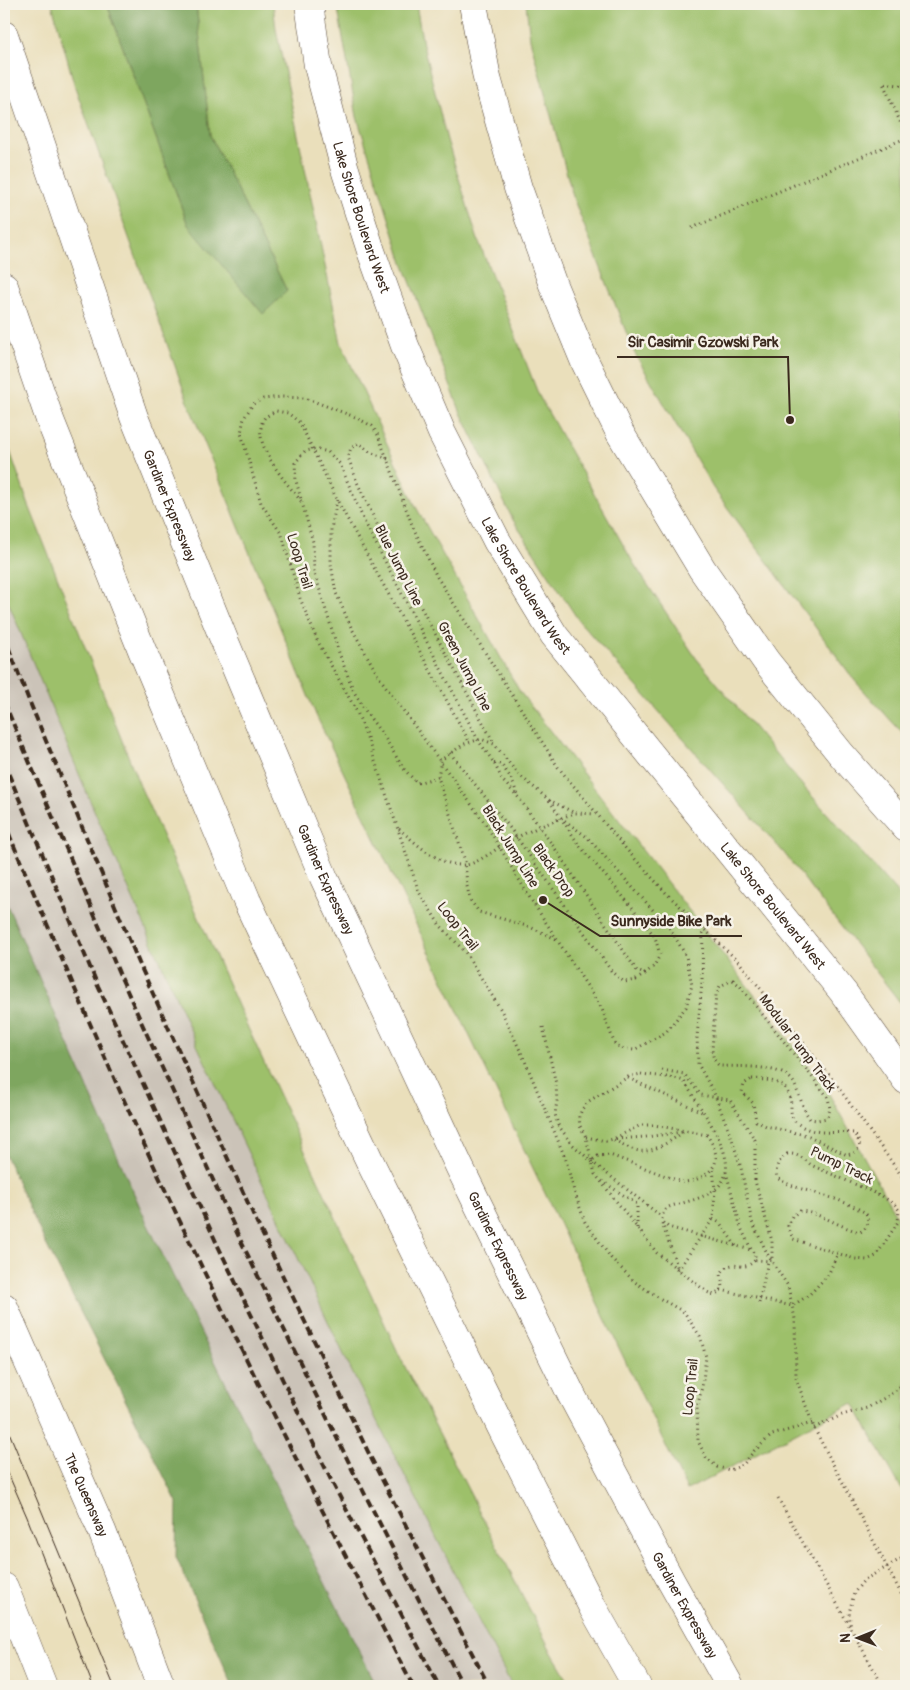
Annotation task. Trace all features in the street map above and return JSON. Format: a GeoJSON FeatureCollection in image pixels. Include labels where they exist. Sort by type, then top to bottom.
{"type":"FeatureCollection","features":[{"type":"Feature","properties":{"kind":"main road","name":"Lake Shore Boulevard West"},"geometry":{"type":"LineString","coordinates":[[309,4],[318,66],[342,157],[377,268],[405,346],[442,433],[497,541],[554,635],[843,992],[906,1080]]}},
{"type":"Feature","properties":{"kind":"main road"},"geometry":{"type":"LineString","coordinates":[[473,4],[487,78],[518,188],[584,360],[620,433],[702,569],[766,661],[841,754],[906,828]]}},
{"type":"Feature","properties":{"kind":"main road","name":"Gardiner Expressway"},"geometry":{"type":"LineString","coordinates":[[4,35],[134,417],[324,878],[460,1168],[572,1396],[671,1581],[730,1686]]}},
{"type":"Feature","properties":{"kind":"main road"},"geometry":{"type":"LineString","coordinates":[[4,286],[50,420],[142,650],[247,901],[373,1168],[496,1418],[593,1608],[637,1686]]}},
{"type":"Feature","properties":{"kind":"main road","name":"The Queensway"},"geometry":{"type":"LineString","coordinates":[[4,1307],[102,1531],[161,1686]]}},
{"type":"Feature","properties":{"kind":"main road"},"geometry":{"type":"LineString","coordinates":[[4,1587],[43,1686]]}},
{"type":"Feature","properties":{"kind":"path"},"geometry":{"type":"LineString","coordinates":[[692,228],[906,137],[883,83],[906,86]]}},
{"type":"Feature","properties":{"kind":"path","name":"Loop Trail"},"geometry":{"type":"LineString","coordinates":[[812,1423],[772,1435],[754,1451],[743,1465],[730,1470],[717,1468],[706,1457],[698,1442],[697,1408],[706,1357],[700,1336],[684,1312],[635,1282],[611,1258],[585,1222],[566,1160],[501,1010],[465,952],[439,924],[419,892],[357,712],[317,640],[300,598],[282,535],[260,503],[241,433],[244,418],[253,404],[263,399],[280,396],[305,398],[372,426],[388,459],[413,527],[437,577],[558,767],[667,894],[740,963],[834,1080],[906,1182]]}},
{"type":"Feature","properties":{"kind":"path"},"geometry":{"type":"LineString","coordinates":[[302,502],[278,472],[263,444],[260,430],[265,417],[276,411],[288,413],[300,423],[311,450],[337,500],[470,743]]}},
{"type":"Feature","properties":{"kind":"path","name":"Green Jump Line"},"geometry":{"type":"LineString","coordinates":[[388,459],[370,452],[359,443],[351,448],[348,457],[357,482],[384,539],[494,744]]}},
{"type":"Feature","properties":{"kind":"path"},"geometry":{"type":"LineString","coordinates":[[311,450],[305,450],[295,463],[296,481],[313,542],[314,571],[339,653],[354,692],[403,768],[417,782],[438,777]]}},
{"type":"Feature","properties":{"kind":"path","name":"Blue Jump Line"},"geometry":{"type":"LineString","coordinates":[[311,450],[328,452],[340,464],[364,521],[478,740],[494,763]]}},
{"type":"Feature","properties":{"kind":"path","name":"Black Jump Line"},"geometry":{"type":"LineString","coordinates":[[337,500],[331,529],[331,564],[336,593],[351,627],[379,677],[487,826],[530,898],[602,1009],[616,1045],[624,1049],[634,1050],[666,1032],[686,1008],[692,985],[686,956],[671,930],[588,837],[561,818]]}},
{"type":"Feature","properties":{"kind":"path"},"geometry":{"type":"LineString","coordinates":[[347,695],[354,692]]}},
{"type":"Feature","properties":{"kind":"path"},"geometry":{"type":"LineString","coordinates":[[557,939],[530,927],[480,912],[470,900],[466,866],[454,822],[438,777],[440,760],[464,744],[481,739],[494,744],[518,774],[549,800],[574,813]]}},
{"type":"Feature","properties":{"kind":"path","name":"Black Drop"},"geometry":{"type":"LineString","coordinates":[[450,753],[516,837],[612,972],[624,982],[636,980],[645,974]]}},
{"type":"Feature","properties":{"kind":"path"},"geometry":{"type":"LineString","coordinates":[[494,763],[503,781],[519,798],[539,826],[637,971],[645,974],[654,966],[660,955],[655,937],[580,845],[549,800]]}},
{"type":"Feature","properties":{"kind":"path"},"geometry":{"type":"LineString","coordinates":[[494,763],[501,764],[512,778],[519,798]]}},
{"type":"Feature","properties":{"kind":"path"},"geometry":{"type":"LineString","coordinates":[[398,829],[428,853],[450,863],[466,866],[484,858],[516,837],[539,826],[574,813],[597,814]]}},
{"type":"Feature","properties":{"kind":"path"},"geometry":{"type":"LineString","coordinates":[[703,927],[702,982],[697,1037],[698,1064],[715,1096],[731,1136],[741,1168],[752,1222],[770,1261],[788,1286],[794,1319],[796,1378],[812,1423],[906,1603]]}},
{"type":"Feature","properties":{"kind":"path","name":"Modular Pump Track"},"geometry":{"type":"LineString","coordinates":[[733,980],[740,986],[828,1097],[830,1109],[827,1118],[810,1119],[792,1078],[775,1069],[720,1066],[713,1057],[712,1050],[716,994],[720,986],[733,980]]}},
{"type":"Feature","properties":{"kind":"path"},"geometry":{"type":"LineString","coordinates":[[543,1027],[556,1084],[557,1101],[555,1114],[558,1125],[572,1144],[591,1161],[662,1217]]}},
{"type":"Feature","properties":{"kind":"path"},"geometry":{"type":"LineString","coordinates":[[662,1070],[684,1074],[701,1095],[730,1100],[755,1140],[755,1181],[772,1242],[770,1261],[759,1301]]}},
{"type":"Feature","properties":{"kind":"path"},"geometry":{"type":"LineString","coordinates":[[641,1074],[675,1078],[684,1082],[720,1140],[741,1228],[755,1254],[755,1260],[751,1265],[725,1267],[721,1274],[723,1287],[721,1290],[714,1295],[707,1292],[657,1253],[637,1229],[595,1174],[586,1137],[580,1126],[579,1117],[582,1109],[589,1101],[628,1077],[641,1074]]}},
{"type":"Feature","properties":{"kind":"path"},"geometry":{"type":"LineString","coordinates":[[628,1077],[703,1112]]}},
{"type":"Feature","properties":{"kind":"path"},"geometry":{"type":"LineString","coordinates":[[752,1079],[768,1080],[782,1084],[788,1092],[791,1101],[791,1114],[796,1123],[824,1133],[839,1131],[854,1133],[860,1147],[854,1153],[847,1155],[840,1153],[830,1146],[809,1136],[766,1126],[756,1121],[753,1103],[742,1092],[744,1084],[752,1079]]}},
{"type":"Feature","properties":{"kind":"path"},"geometry":{"type":"LineString","coordinates":[[586,1137],[606,1141],[641,1125],[668,1127],[707,1135],[713,1144],[716,1158],[712,1167],[703,1176],[691,1182],[682,1182],[610,1155],[598,1156],[591,1161]]}},
{"type":"Feature","properties":{"kind":"path"},"geometry":{"type":"LineString","coordinates":[[613,1139],[637,1151],[644,1152],[669,1142],[684,1131]]}},
{"type":"Feature","properties":{"kind":"path"},"geometry":{"type":"LineString","coordinates":[[613,1139],[646,1138],[684,1131]]}},
{"type":"Feature","properties":{"kind":"path","name":"Pump Track"},"geometry":{"type":"LineString","coordinates":[[787,1154],[802,1157],[811,1165],[882,1196],[899,1210],[898,1222],[876,1256],[867,1260],[838,1253],[793,1239],[788,1226],[792,1216],[800,1211],[811,1212],[847,1229],[860,1232],[866,1228],[868,1222],[866,1213],[822,1195],[790,1186],[777,1178],[776,1169],[780,1160],[787,1154]]}},
{"type":"Feature","properties":{"kind":"path"},"geometry":{"type":"LineString","coordinates":[[678,1270],[713,1219],[715,1190],[712,1167]]}},
{"type":"Feature","properties":{"kind":"path"},"geometry":{"type":"LineString","coordinates":[[678,1270],[662,1222],[663,1212],[668,1207],[698,1199],[715,1190],[723,1183],[726,1170]]}},
{"type":"Feature","properties":{"kind":"path"},"geometry":{"type":"LineString","coordinates":[[599,1179],[637,1204],[637,1229]]}},
{"type":"Feature","properties":{"kind":"path"},"geometry":{"type":"LineString","coordinates":[[713,1219],[720,1223],[736,1247]]}},
{"type":"Feature","properties":{"kind":"path"},"geometry":{"type":"LineString","coordinates":[[662,1222],[668,1227],[752,1250]]}},
{"type":"Feature","properties":{"kind":"path"},"geometry":{"type":"LineString","coordinates":[[721,1290],[759,1301],[792,1306],[808,1295],[828,1274],[838,1253]]}},
{"type":"Feature","properties":{"kind":"path"},"geometry":{"type":"LineString","coordinates":[[755,1260],[770,1261]]}},
{"type":"Feature","properties":{"kind":"path"},"geometry":{"type":"LineString","coordinates":[[814,1428],[842,1415],[867,1408],[888,1396],[906,1382]]}},
{"type":"Feature","properties":{"kind":"path"},"geometry":{"type":"LineString","coordinates":[[778,1498],[883,1686]]}},
{"type":"Feature","properties":{"kind":"path"},"geometry":{"type":"LineString","coordinates":[[851,1629],[849,1613],[854,1594],[864,1580],[906,1556]]}},
{"type":"Feature","properties":{"kind":"shaded area"},"geometry":{"type":"Polygon","coordinates":[[[4,592],[91,803],[197,1045],[353,1374],[512,1686],[377,1686],[147,1223],[4,898],[4,592]]]}},
{"type":"Feature","properties":{"kind":"green space"},"geometry":{"type":"Polygon","coordinates":[[[52,4],[107,4],[188,225],[287,291],[210,135],[196,4],[273,4],[276,29],[341,343],[416,507],[520,692],[824,1085],[906,1233],[906,1497],[853,1403],[687,1490],[316,715],[189,405],[75,87],[52,4]]]}},
{"type":"Feature","properties":{"kind":"green space"},"geometry":{"type":"Polygon","coordinates":[[[107,4],[196,4],[210,135],[287,291],[263,314],[188,225],[107,4]]]}},
{"type":"Feature","properties":{"kind":"green space"},"geometry":{"type":"Polygon","coordinates":[[[337,4],[416,4],[423,45],[447,140],[477,237],[539,396],[634,564],[696,658],[796,778],[906,903],[906,1010],[784,853],[579,621],[513,520],[461,413],[403,263],[357,117],[337,4]]]}},
{"type":"Feature","properties":{"kind":"green space"},"geometry":{"type":"Polygon","coordinates":[[[526,4],[906,4],[906,737],[855,681],[713,488],[634,352],[574,200],[530,39],[526,4]]]}},
{"type":"Feature","properties":{"kind":"green space"},"geometry":{"type":"Polygon","coordinates":[[[4,434],[28,503],[140,786],[248,1028],[401,1359],[552,1653],[572,1686],[512,1686],[353,1374],[197,1045],[91,803],[4,592],[4,434]]]}},
{"type":"Feature","properties":{"kind":"green space"},"geometry":{"type":"Polygon","coordinates":[[[4,898],[147,1223],[377,1686],[233,1686],[176,1557],[177,1502],[45,1242],[4,1153],[4,898]]]}},
{"type":"Feature","properties":{"kind":"tram line"},"geometry":{"type":"LineString","coordinates":[[4,1420],[114,1686]]}},
{"type":"Feature","properties":{"kind":"tram line"},"geometry":{"type":"LineString","coordinates":[[4,1464],[27,1517],[93,1686]]}},
{"type":"Feature","properties":{"kind":"railway"},"geometry":{"type":"LineString","coordinates":[[4,636],[139,963],[258,1225],[372,1460],[489,1686]]}},
{"type":"Feature","properties":{"kind":"railway"},"geometry":{"type":"LineString","coordinates":[[4,702],[119,973],[238,1235],[354,1473],[463,1686]]}},
{"type":"Feature","properties":{"kind":"railway"},"geometry":{"type":"LineString","coordinates":[[4,763],[98,986],[218,1246],[333,1484],[439,1686]]}},
{"type":"Feature","properties":{"kind":"railway"},"geometry":{"type":"LineString","coordinates":[[4,822],[98,1041],[171,1203],[276,1419],[413,1686]]}},
{"type":"Feature","properties":{"kind":"place","name":"Sir Casimir Gzowski Park"},"geometry":{"type":"Point","coordinates":[790,420]}},
{"type":"Feature","properties":{"kind":"place","name":"Sunnyside Bike Park"},"geometry":{"type":"Point","coordinates":[543,900]}}]}
